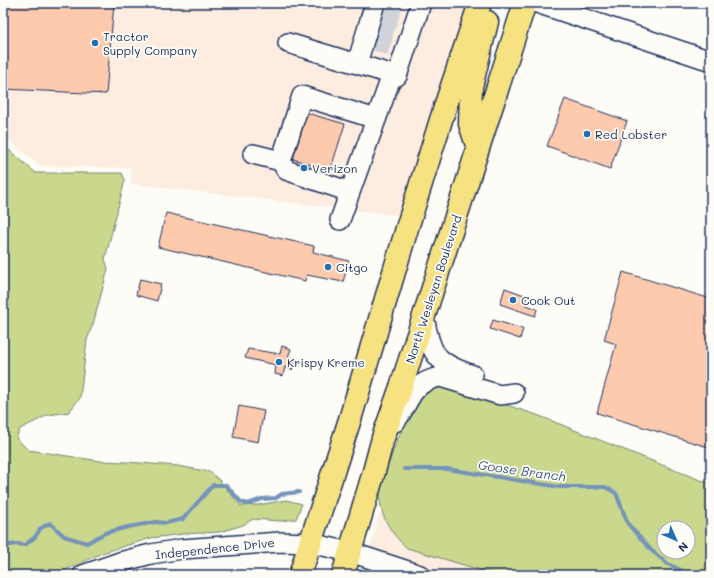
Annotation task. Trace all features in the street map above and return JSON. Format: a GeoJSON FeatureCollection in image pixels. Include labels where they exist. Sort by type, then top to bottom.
{"type":"FeatureCollection","features":[{"type":"Feature","properties":{"kind":"highway"},"geometry":{"type":"LineString","coordinates":[[300,575],[351,416],[414,203],[480,3]]}},
{"type":"Feature","properties":{"kind":"highway"},"geometry":{"type":"LineString","coordinates":[[478,148],[470,124],[471,87],[491,3]]}},
{"type":"Feature","properties":{"kind":"highway","name":"North Wesleyan Boulevard"},"geometry":{"type":"LineString","coordinates":[[343,575],[383,438],[401,387],[525,3]]}},
{"type":"Feature","properties":{"kind":"street"},"geometry":{"type":"LineString","coordinates":[[288,43],[397,76],[406,34],[421,3]]}},
{"type":"Feature","properties":{"kind":"street"},"geometry":{"type":"LineString","coordinates":[[537,3],[711,60]]}},
{"type":"Feature","properties":{"kind":"street"},"geometry":{"type":"LineString","coordinates":[[356,64],[373,21]]}},
{"type":"Feature","properties":{"kind":"street"},"geometry":{"type":"LineString","coordinates":[[340,220],[345,190],[376,119],[392,75]]}},
{"type":"Feature","properties":{"kind":"street"},"geometry":{"type":"LineString","coordinates":[[299,103],[376,119]]}},
{"type":"Feature","properties":{"kind":"street"},"geometry":{"type":"LineString","coordinates":[[299,103],[281,161],[286,170],[345,190]]}},
{"type":"Feature","properties":{"kind":"street"},"geometry":{"type":"LineString","coordinates":[[299,103],[301,119],[288,160],[292,165],[333,178],[345,190]]}},
{"type":"Feature","properties":{"kind":"street"},"geometry":{"type":"LineString","coordinates":[[253,154],[281,161]]}},
{"type":"Feature","properties":{"kind":"street"},"geometry":{"type":"LineString","coordinates":[[383,438],[400,416],[411,395],[419,386],[430,379],[440,377],[500,395],[514,393],[502,384],[454,369],[440,360],[432,348],[427,335],[424,315]]}},
{"type":"Feature","properties":{"kind":"street","name":"Independence Drive"},"geometry":{"type":"LineString","coordinates":[[83,575],[120,562],[151,554],[182,549],[280,542],[310,543],[350,552],[420,575]]}},
{"type":"Feature","properties":{"kind":"shaded area"},"geometry":{"type":"Polygon","coordinates":[[[3,3],[479,3],[410,217],[132,184],[130,168],[40,166],[3,135],[3,3]]]}},
{"type":"Feature","properties":{"kind":"shaded area"},"geometry":{"type":"Polygon","coordinates":[[[381,508],[390,528],[407,548],[497,575],[362,575],[381,508]]]}},
{"type":"Feature","properties":{"kind":"green space"},"geometry":{"type":"Polygon","coordinates":[[[3,145],[36,173],[122,173],[125,180],[105,259],[108,269],[93,324],[87,340],[80,398],[69,412],[48,415],[20,429],[16,438],[28,450],[100,461],[178,466],[210,472],[220,481],[241,506],[258,505],[286,500],[302,504],[296,519],[281,521],[253,519],[243,525],[220,532],[183,534],[151,538],[102,553],[55,575],[3,575],[3,145]]]}},
{"type":"Feature","properties":{"kind":"green space"},"geometry":{"type":"Polygon","coordinates":[[[439,383],[537,415],[700,480],[711,483],[711,575],[497,575],[407,548],[396,537],[384,517],[380,502],[380,495],[385,475],[408,414],[418,396],[439,383]]]}},
{"type":"Feature","properties":{"kind":"building"},"geometry":{"type":"Polygon","coordinates":[[[3,3],[114,3],[106,94],[3,89],[3,3]]]}},
{"type":"Feature","properties":{"kind":"building","name":"Red Lobster"},"geometry":{"type":"Polygon","coordinates":[[[565,99],[627,121],[610,169],[547,146],[565,99]]]}},
{"type":"Feature","properties":{"kind":"building"},"geometry":{"type":"Polygon","coordinates":[[[307,113],[345,124],[330,171],[293,159],[307,113]]]}},
{"type":"Feature","properties":{"kind":"building"},"geometry":{"type":"Polygon","coordinates":[[[166,213],[314,246],[313,252],[349,261],[343,282],[307,275],[305,281],[158,247],[166,213]]]}},
{"type":"Feature","properties":{"kind":"building"},"geometry":{"type":"Polygon","coordinates":[[[623,272],[711,299],[711,448],[597,413],[616,344],[604,340],[623,272]]]}},
{"type":"Feature","properties":{"kind":"building"},"geometry":{"type":"Polygon","coordinates":[[[140,279],[161,284],[157,301],[136,295],[140,279]]]}},
{"type":"Feature","properties":{"kind":"building","name":"Cook Out"},"geometry":{"type":"Polygon","coordinates":[[[505,288],[527,296],[524,304],[537,309],[535,316],[500,304],[505,288]]]}},
{"type":"Feature","properties":{"kind":"building"},"geometry":{"type":"Polygon","coordinates":[[[493,320],[523,329],[520,339],[490,329],[493,320]]]}},
{"type":"Feature","properties":{"kind":"building","name":"Krispy Kreme"},"geometry":{"type":"Polygon","coordinates":[[[282,346],[291,349],[288,357],[295,359],[292,370],[285,367],[283,376],[275,374],[276,365],[245,358],[248,349],[280,354],[282,346]]]}},
{"type":"Feature","properties":{"kind":"building"},"geometry":{"type":"Polygon","coordinates":[[[239,406],[264,411],[258,442],[233,437],[239,406]]]}},
{"type":"Feature","properties":{"kind":"waterway","name":"Goose Branch"},"geometry":{"type":"LineString","coordinates":[[404,469],[447,469],[560,487],[605,487],[616,493],[628,524],[651,550],[668,564],[691,575]]}},
{"type":"Feature","properties":{"kind":"waterway","name":"Goose Branch"},"geometry":{"type":"LineString","coordinates":[[3,546],[17,544],[25,545],[35,537],[41,528],[50,523],[64,536],[87,543],[105,533],[128,527],[156,522],[166,523],[183,519],[213,485],[226,485],[241,502],[248,504],[262,499],[276,498],[282,494],[299,492]]}},
{"type":"Feature","properties":{"kind":"tunnel"},"geometry":{"type":"LineString","coordinates":[[381,11],[406,18]]}},
{"type":"Feature","properties":{"kind":"tunnel"},"geometry":{"type":"LineString","coordinates":[[376,25],[401,33]]}},
{"type":"Feature","properties":{"kind":"tunnel"},"geometry":{"type":"LineString","coordinates":[[372,40],[396,48]]}},
{"type":"Feature","properties":{"kind":"place","name":"Tractor Supply Company"},"geometry":{"type":"Point","coordinates":[95,43]}},
{"type":"Feature","properties":{"kind":"place","name":"Red Lobster"},"geometry":{"type":"Point","coordinates":[587,134]}},
{"type":"Feature","properties":{"kind":"place","name":"Verizon"},"geometry":{"type":"Point","coordinates":[304,168]}},
{"type":"Feature","properties":{"kind":"place","name":"Citgo"},"geometry":{"type":"Point","coordinates":[328,267]}},
{"type":"Feature","properties":{"kind":"place","name":"Cook Out"},"geometry":{"type":"Point","coordinates":[513,300]}},
{"type":"Feature","properties":{"kind":"place","name":"Krispy Kreme"},"geometry":{"type":"Point","coordinates":[279,362]}}]}
